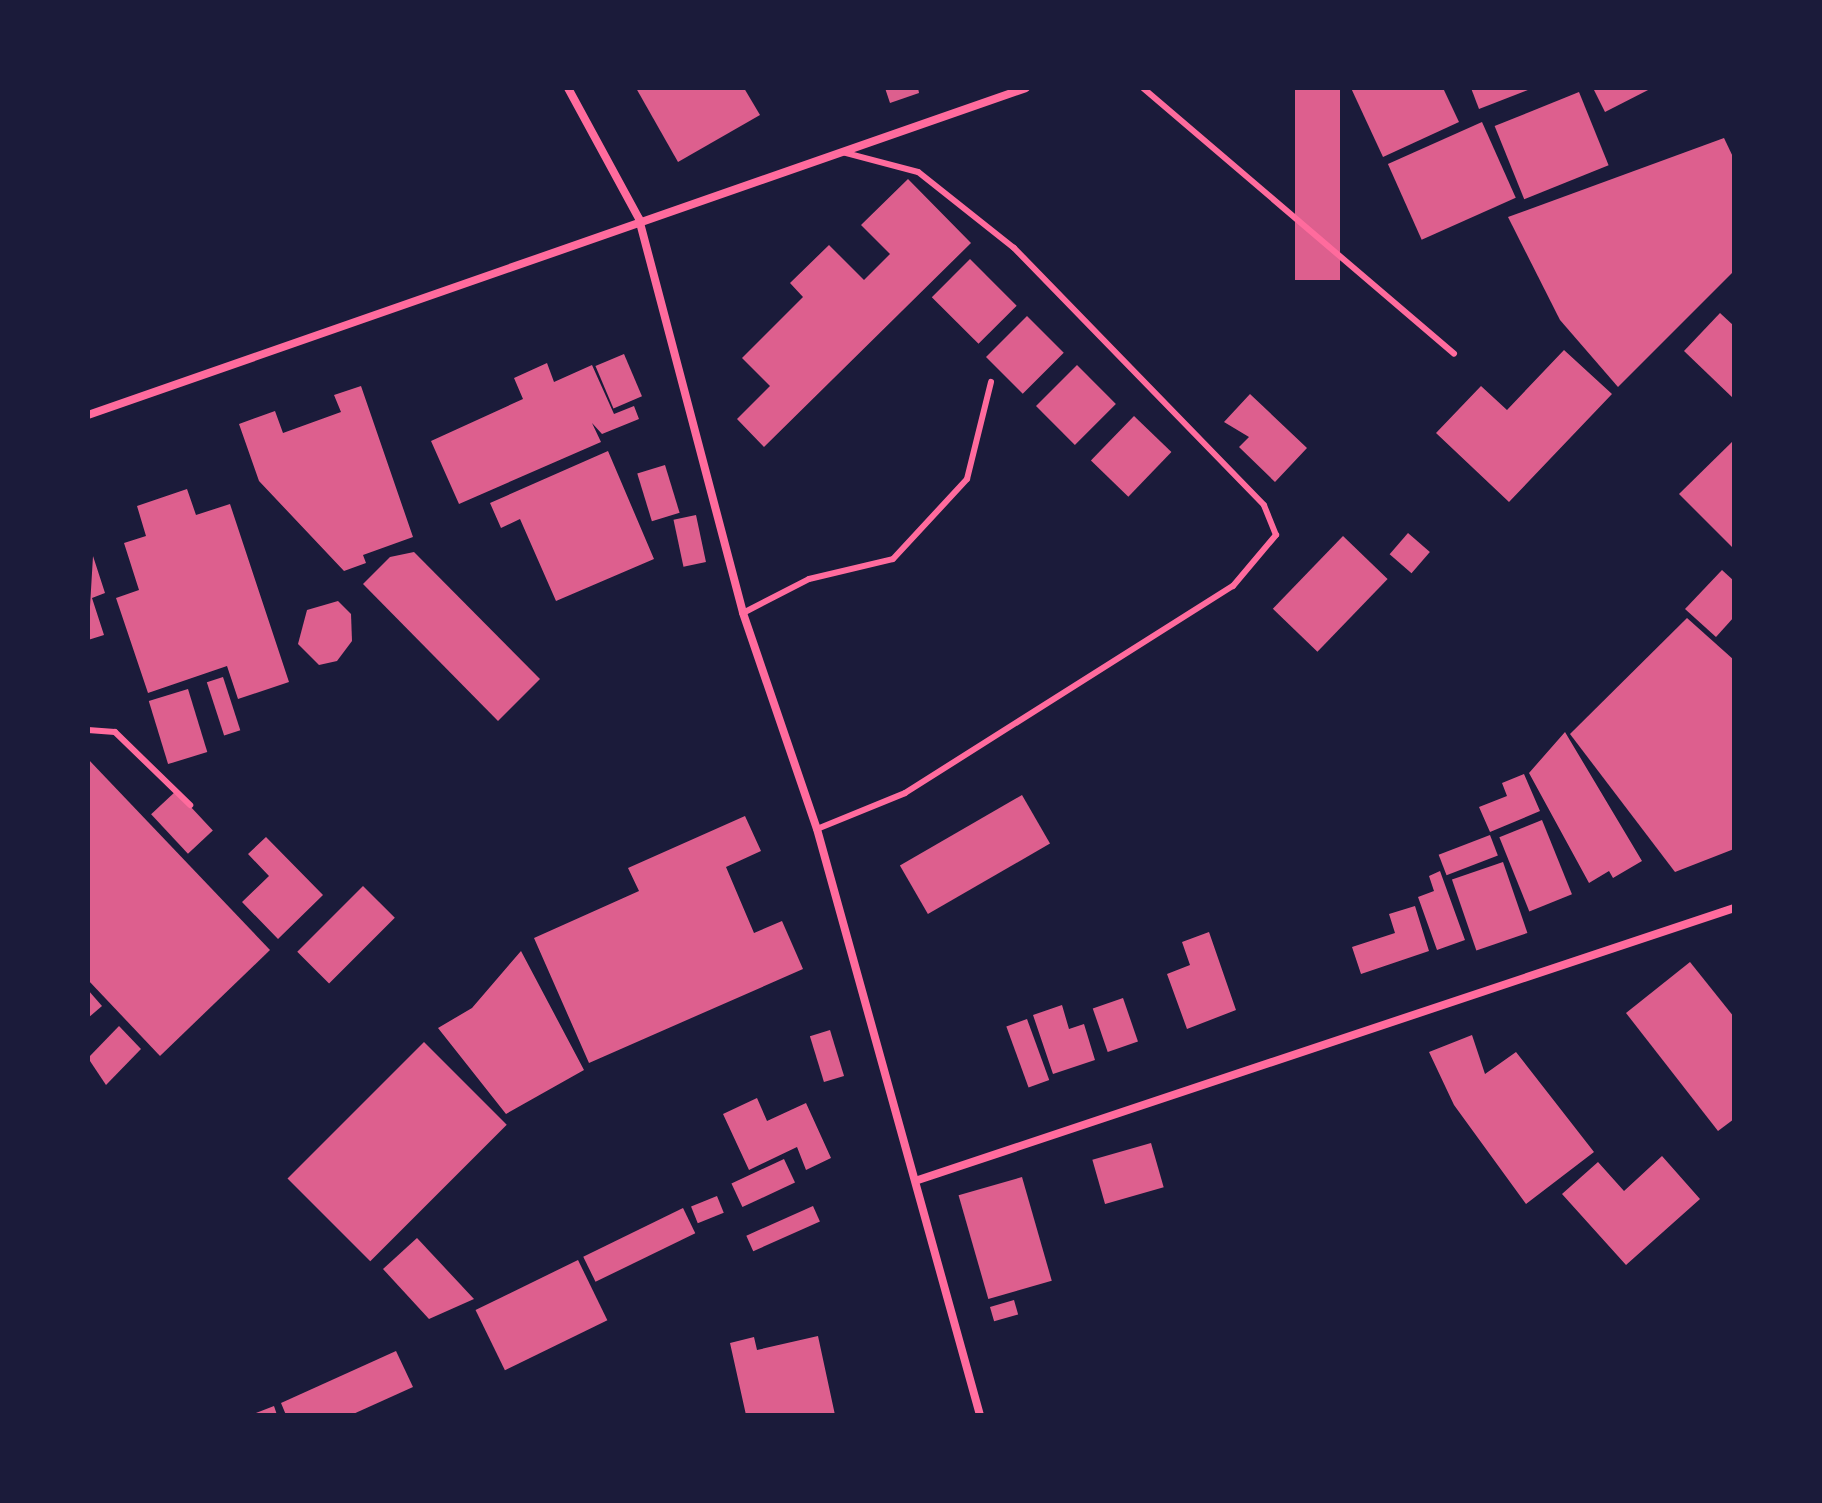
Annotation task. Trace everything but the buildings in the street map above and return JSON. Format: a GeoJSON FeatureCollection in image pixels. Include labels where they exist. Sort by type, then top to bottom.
{"type":"FeatureCollection","features":[{"type":"Feature","properties":{"kind":"street"},"geometry":{"type":"LineString","coordinates":[[568,88],[639,219],[743,613],[817,829],[918,1180],[980,1415]]}},
{"type":"Feature","properties":{"kind":"street"},"geometry":{"type":"LineString","coordinates":[[88,415],[639,219],[1026,88]]}},
{"type":"Feature","properties":{"kind":"street"},"geometry":{"type":"LineString","coordinates":[[918,1180],[1734,908]]}},
{"type":"Feature","properties":{"kind":"lane"},"geometry":{"type":"LineString","coordinates":[[1143,88],[1454,354]]}},
{"type":"Feature","properties":{"kind":"lane"},"geometry":{"type":"LineString","coordinates":[[817,829],[905,793],[1233,586],[1276,535],[1264,505],[1014,248],[918,172],[838,151]]}},
{"type":"Feature","properties":{"kind":"lane"},"geometry":{"type":"LineString","coordinates":[[743,613],[809,579],[893,559],[967,479],[991,382]]}},
{"type":"Feature","properties":{"kind":"lane"},"geometry":{"type":"LineString","coordinates":[[88,730],[115,732],[190,805]]}}]}
